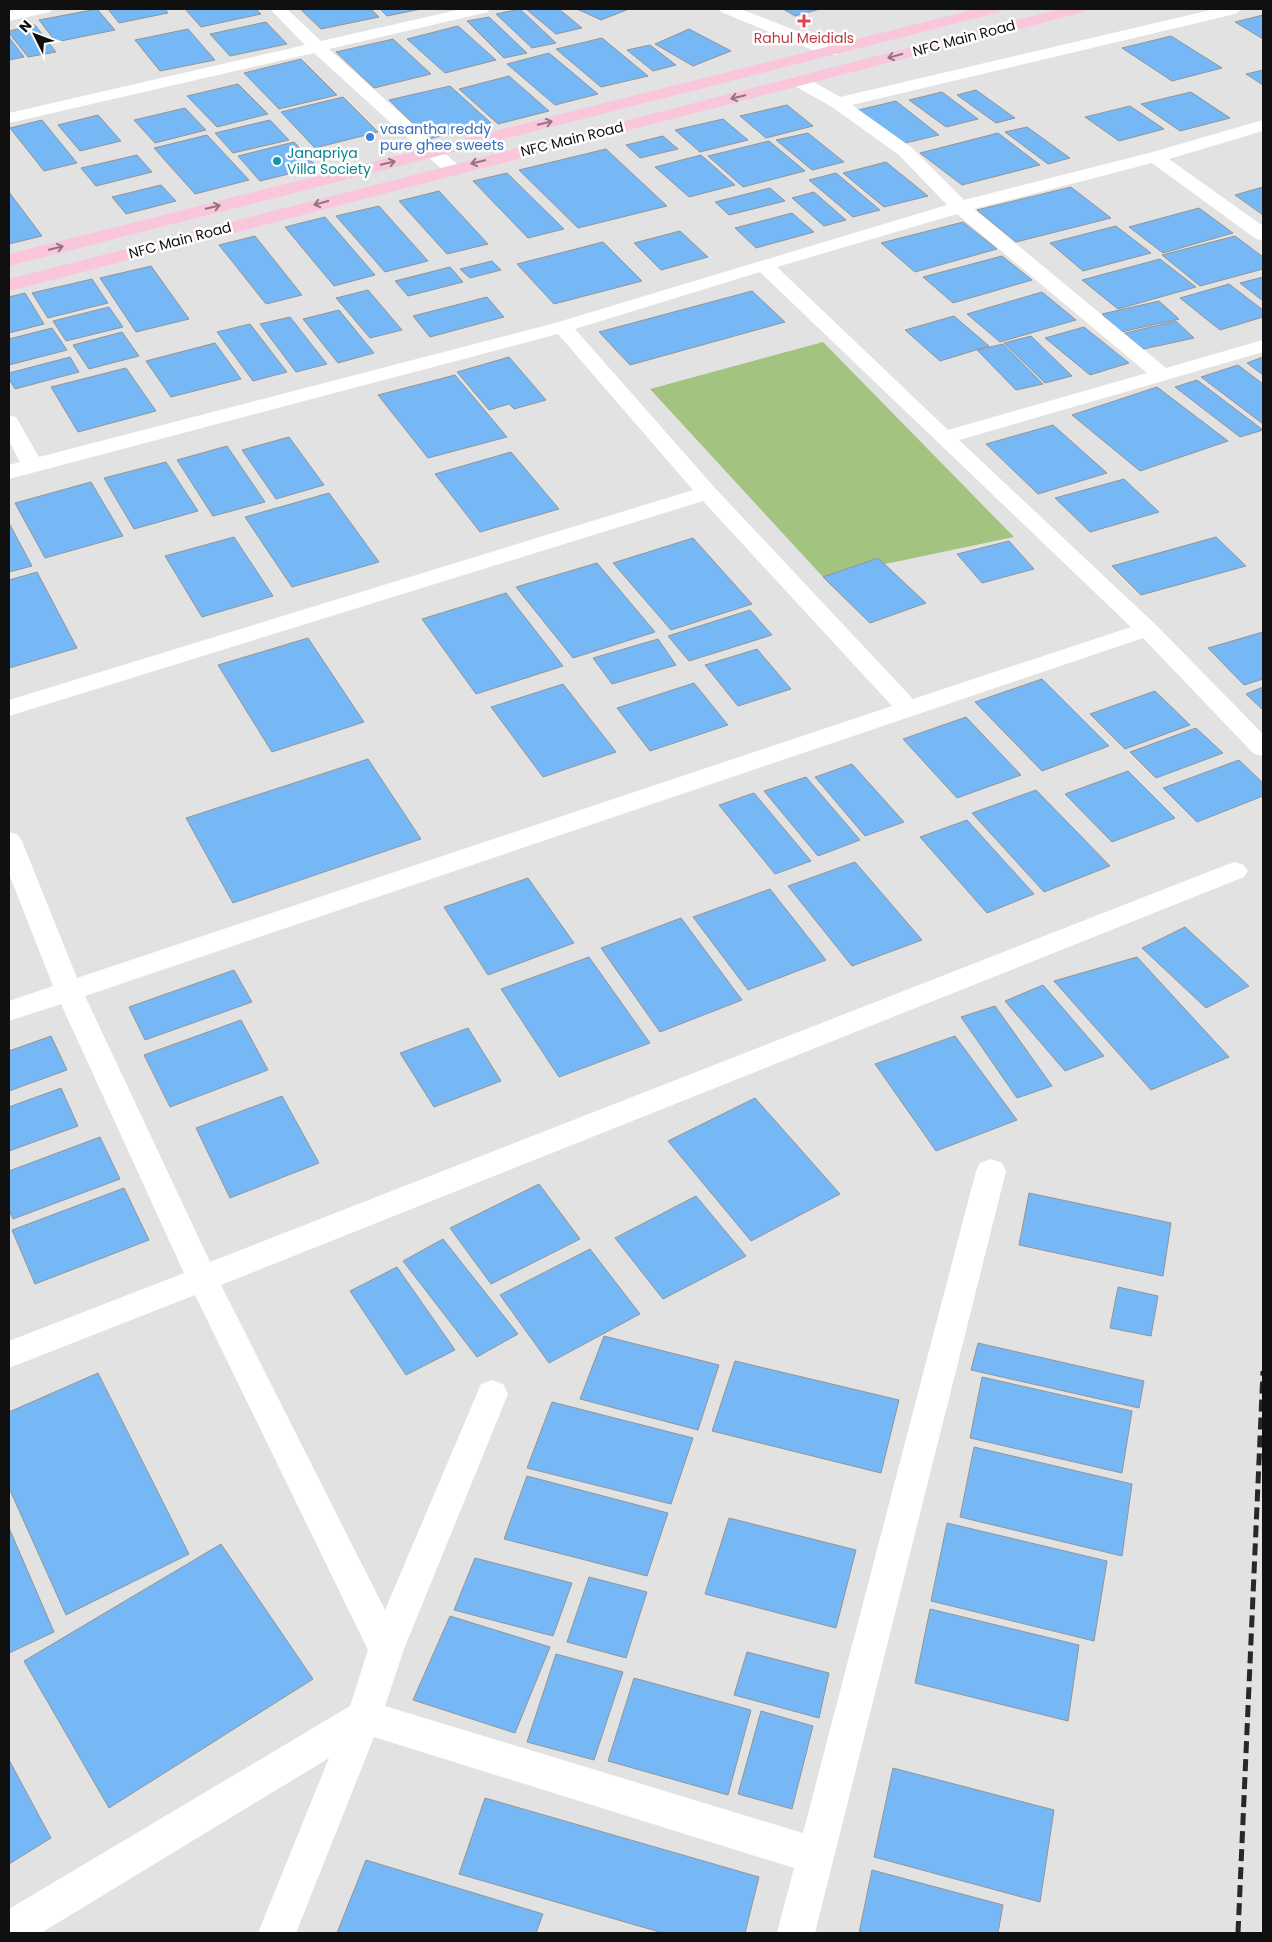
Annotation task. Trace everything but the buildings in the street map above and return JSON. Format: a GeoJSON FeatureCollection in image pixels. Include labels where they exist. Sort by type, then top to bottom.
{"type":"FeatureCollection","features":[{"type":"Feature","properties":{"kind":"main road","name":"NFC Main Road"},"geometry":{"type":"LineString","coordinates":[[9,260],[994,9]]}},
{"type":"Feature","properties":{"kind":"main road","name":"NFC Main Road"},"geometry":{"type":"LineString","coordinates":[[9,285],[452,169],[1078,9]]}},
{"type":"Feature","properties":{"kind":"street"},"geometry":{"type":"LineString","coordinates":[[9,16],[44,9]]}},
{"type":"Feature","properties":{"kind":"street"},"geometry":{"type":"LineString","coordinates":[[278,9],[317,47],[452,169]]}},
{"type":"Feature","properties":{"kind":"street"},"geometry":{"type":"LineString","coordinates":[[9,118],[482,9]]}},
{"type":"Feature","properties":{"kind":"street"},"geometry":{"type":"LineString","coordinates":[[726,9],[831,51]]}},
{"type":"Feature","properties":{"kind":"street"},"geometry":{"type":"LineString","coordinates":[[838,103],[1234,9]]}},
{"type":"Feature","properties":{"kind":"street"},"geometry":{"type":"LineString","coordinates":[[799,81],[838,103],[905,151],[960,207],[1161,374]]}},
{"type":"Feature","properties":{"kind":"street"},"geometry":{"type":"LineString","coordinates":[[9,472],[562,327],[960,207],[1155,156],[1263,124]]}},
{"type":"Feature","properties":{"kind":"street"},"geometry":{"type":"LineString","coordinates":[[1155,156],[1263,235]]}},
{"type":"Feature","properties":{"kind":"street"},"geometry":{"type":"LineString","coordinates":[[764,265],[1147,629],[1263,748]]}},
{"type":"Feature","properties":{"kind":"street"},"geometry":{"type":"LineString","coordinates":[[562,327],[707,493],[909,709]]}},
{"type":"Feature","properties":{"kind":"street"},"geometry":{"type":"LineString","coordinates":[[944,438],[1263,346]]}},
{"type":"Feature","properties":{"kind":"street"},"geometry":{"type":"LineString","coordinates":[[9,421],[33,466]]}},
{"type":"Feature","properties":{"kind":"street"},"geometry":{"type":"LineString","coordinates":[[9,708],[707,493]]}},
{"type":"Feature","properties":{"kind":"street"},"geometry":{"type":"LineString","coordinates":[[9,1011],[1147,629]]}},
{"type":"Feature","properties":{"kind":"street"},"geometry":{"type":"LineString","coordinates":[[9,841],[68,990],[202,1278],[386,1649]]}},
{"type":"Feature","properties":{"kind":"street"},"geometry":{"type":"LineString","coordinates":[[9,1355],[1235,871]]}},
{"type":"Feature","properties":{"kind":"street"},"geometry":{"type":"LineString","coordinates":[[796,1933],[991,1171]]}},
{"type":"Feature","properties":{"kind":"street"},"geometry":{"type":"LineString","coordinates":[[278,1933],[364,1717],[386,1649],[492,1394]]}},
{"type":"Feature","properties":{"kind":"street"},"geometry":{"type":"LineString","coordinates":[[9,1931],[364,1717],[816,1856]]}},
{"type":"Feature","properties":{"kind":"green space"},"geometry":{"type":"Polygon","coordinates":[[[823,342],[1014,537],[823,577],[650,389],[823,342]]]}},
{"type":"Feature","properties":{"kind":"railway"},"geometry":{"type":"LineString","coordinates":[[1238,1933],[1263,1371]]}},
{"type":"Feature","properties":{"kind":"place","name":"Rahul Meidials"},"geometry":{"type":"Point","coordinates":[804,21]}},
{"type":"Feature","properties":{"kind":"place","name":"vasantha reddy pure ghee sweets"},"geometry":{"type":"Point","coordinates":[370,137]}},
{"type":"Feature","properties":{"kind":"place","name":"Janapriya Villa Society"},"geometry":{"type":"Point","coordinates":[277,161]}}]}
